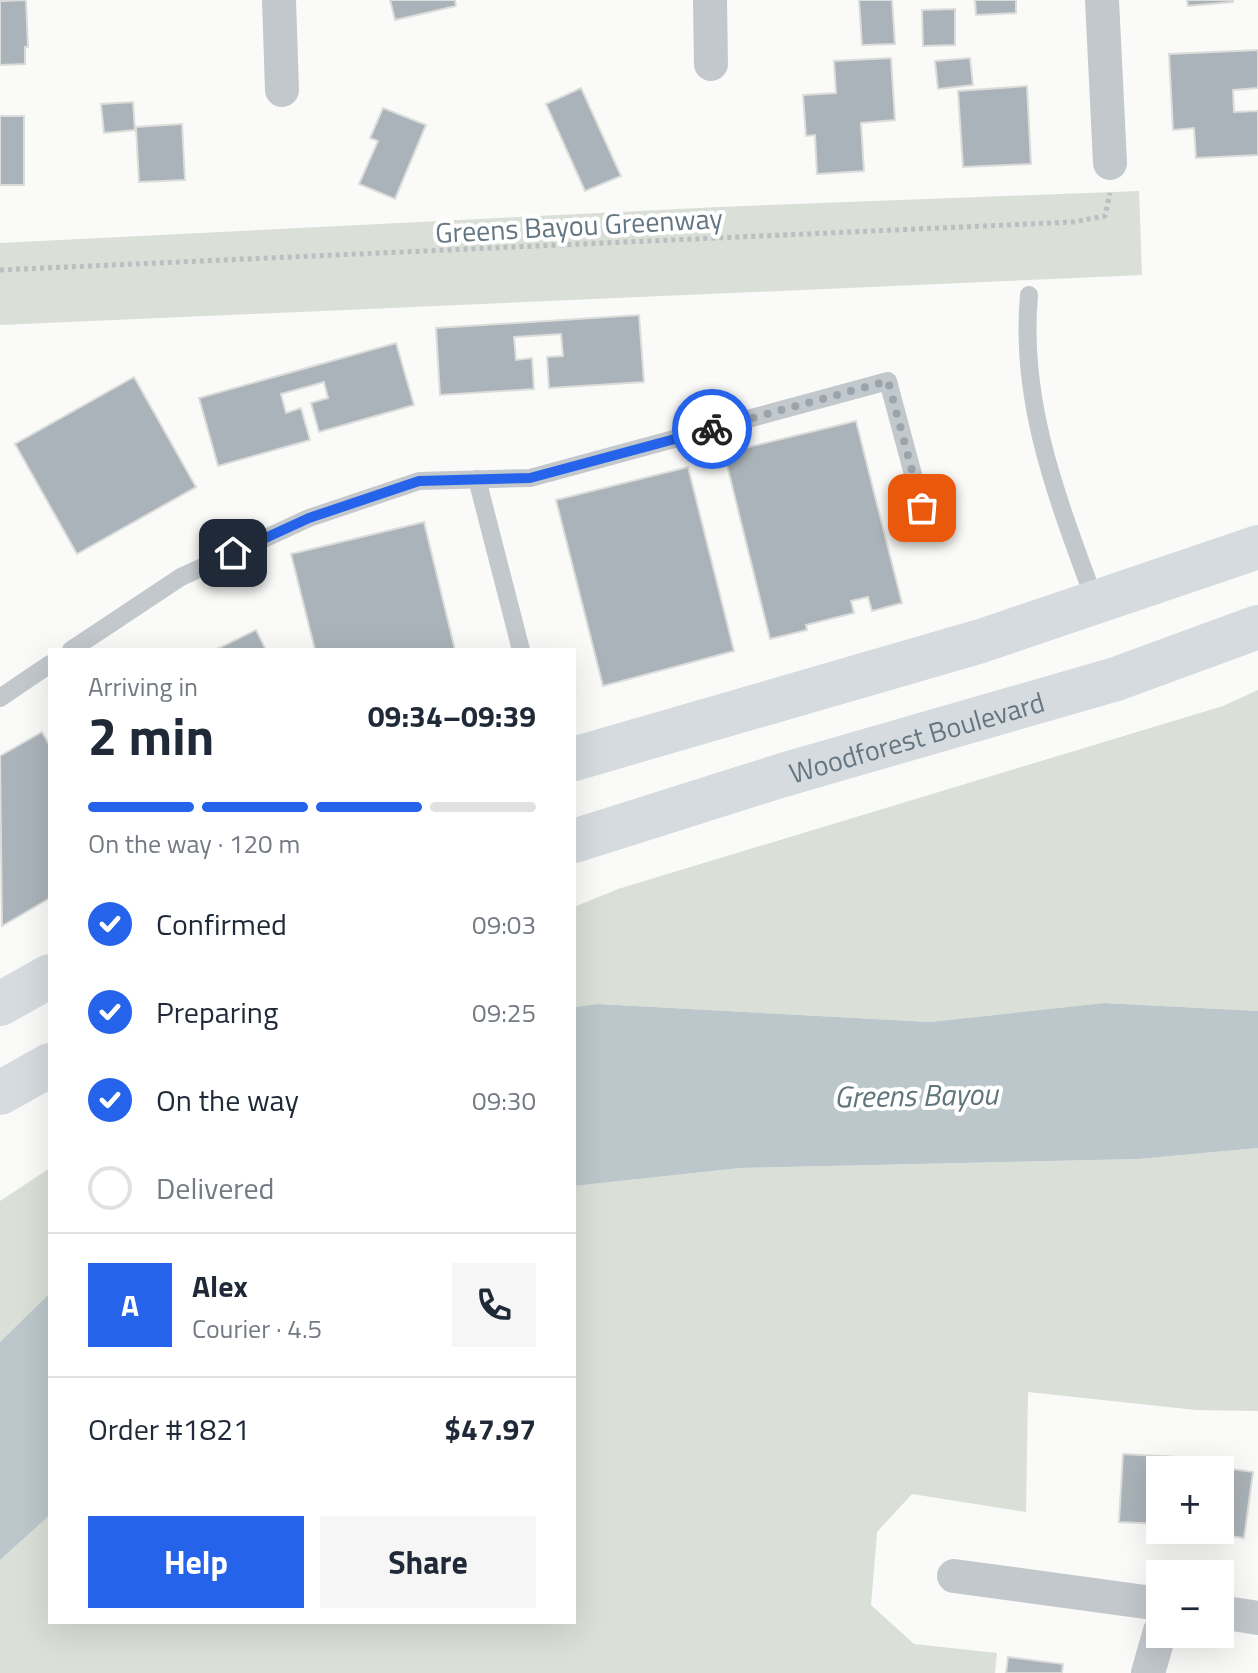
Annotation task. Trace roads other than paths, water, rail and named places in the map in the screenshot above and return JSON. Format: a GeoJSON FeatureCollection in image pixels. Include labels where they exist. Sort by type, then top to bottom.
{"type":"FeatureCollection","features":[{"type":"Feature","properties":{"kind":"main road"},"geometry":{"type":"LineString","coordinates":[[576,758],[1096,604],[1258,547]]}},
{"type":"Feature","properties":{"kind":"main road","name":"Woodforest Boulevard"},"geometry":{"type":"LineString","coordinates":[[576,840],[783,775],[1116,679],[1258,627]]}},
{"type":"Feature","properties":{"kind":"main road"},"geometry":{"type":"LineString","coordinates":[[0,1004],[48,977]]}},
{"type":"Feature","properties":{"kind":"main road"},"geometry":{"type":"LineString","coordinates":[[0,1093],[48,1066]]}},
{"type":"Feature","properties":{"kind":"street"},"geometry":{"type":"LineString","coordinates":[[279,0],[282,90]]}},
{"type":"Feature","properties":{"kind":"street"},"geometry":{"type":"LineString","coordinates":[[710,0],[711,64]]}},
{"type":"Feature","properties":{"kind":"street"},"geometry":{"type":"LineString","coordinates":[[1102,0],[1110,163]]}},
{"type":"Feature","properties":{"kind":"street"},"geometry":{"type":"LineString","coordinates":[[954,1576],[1146,1602]]}},
{"type":"Feature","properties":{"kind":"street"},"geometry":{"type":"LineString","coordinates":[[1234,1614],[1258,1618]]}},
{"type":"Feature","properties":{"kind":"street"},"geometry":{"type":"LineString","coordinates":[[1148,1673],[1155,1648]]}},
{"type":"Feature","properties":{"kind":"lane"},"geometry":{"type":"LineString","coordinates":[[1029,295],[1028,375],[1035,424],[1096,604]]}},
{"type":"Feature","properties":{"kind":"lane"},"geometry":{"type":"LineString","coordinates":[[74,648],[181,577],[309,518],[419,481],[530,478],[888,381],[922,508]]}},
{"type":"Feature","properties":{"kind":"lane"},"geometry":{"type":"LineString","coordinates":[[477,479],[520,648]]}},
{"type":"Feature","properties":{"kind":"lane"},"geometry":{"type":"LineString","coordinates":[[0,698],[48,665]]}},
{"type":"Feature","properties":{"kind":"water","name":"Greens Bayou"},"geometry":{"type":"Polygon","coordinates":[[[1104,1003],[1258,1011],[1258,1148],[1139,1159],[740,1168],[576,1186],[576,1007],[598,1004],[930,1022],[1104,1003]]]}},
{"type":"Feature","properties":{"kind":"water"},"geometry":{"type":"Polygon","coordinates":[[[48,1295],[48,1517],[0,1560],[0,1342],[48,1295]]]}}]}
